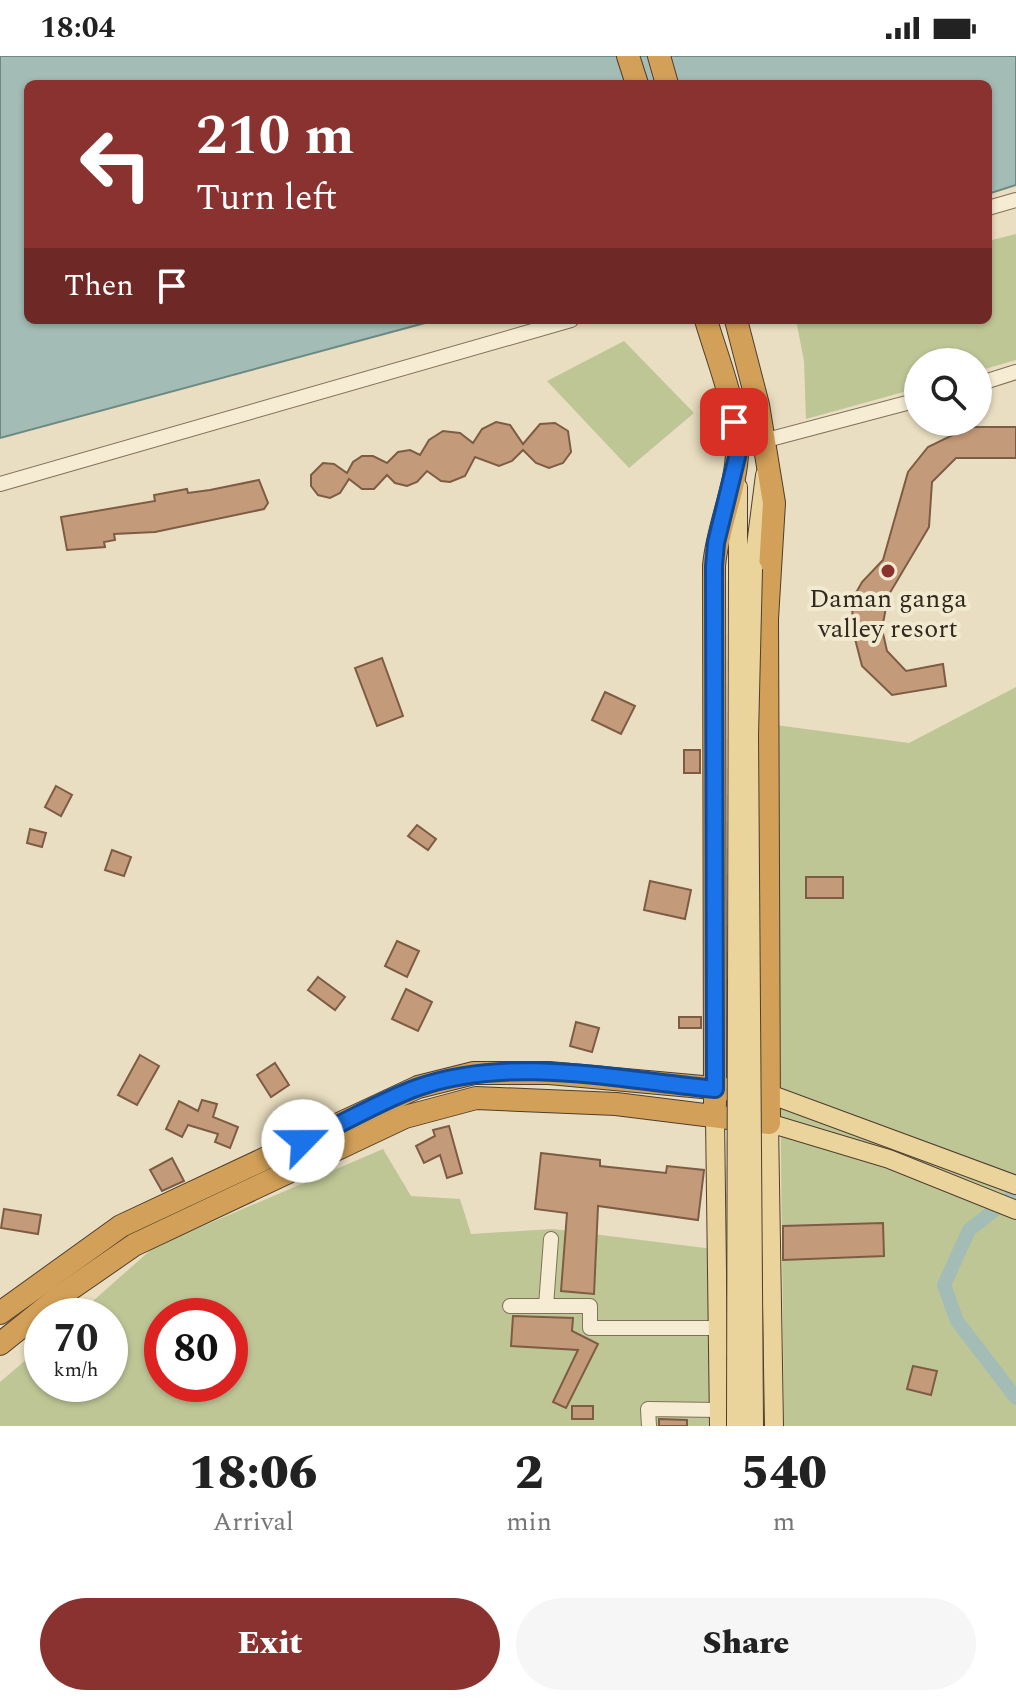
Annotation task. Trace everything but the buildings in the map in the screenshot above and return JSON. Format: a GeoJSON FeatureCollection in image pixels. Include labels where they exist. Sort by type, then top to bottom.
{"type":"FeatureCollection","features":[{"type":"Feature","properties":{"kind":"highway"},"geometry":{"type":"LineString","coordinates":[[628,56],[636,80]]}},
{"type":"Feature","properties":{"kind":"highway"},"geometry":{"type":"LineString","coordinates":[[659,56],[666,80]]}},
{"type":"Feature","properties":{"kind":"highway"},"geometry":{"type":"LineString","coordinates":[[707,324],[725,386],[738,453],[716,543],[714,566],[715,1117]]}},
{"type":"Feature","properties":{"kind":"highway"},"geometry":{"type":"LineString","coordinates":[[0,1344],[56,1299],[134,1245],[405,1117],[476,1098],[616,1104],[769,1123],[772,1095],[767,619],[774,503],[752,378],[737,324]]}},
{"type":"Feature","properties":{"kind":"highway"},"geometry":{"type":"LineString","coordinates":[[0,1313],[121,1226],[418,1087],[474,1073],[549,1073],[772,1095]]}},
{"type":"Feature","properties":{"kind":"main road"},"geometry":{"type":"LineString","coordinates":[[738,453],[746,568],[749,735],[754,1426]]}},
{"type":"Feature","properties":{"kind":"main road"},"geometry":{"type":"LineString","coordinates":[[736,1426],[746,568],[766,464]]}},
{"type":"Feature","properties":{"kind":"main road"},"geometry":{"type":"LineString","coordinates":[[772,1095],[988,1172],[1016,1185]]}},
{"type":"Feature","properties":{"kind":"main road"},"geometry":{"type":"LineString","coordinates":[[715,1117],[719,1418]]}},
{"type":"Feature","properties":{"kind":"main road"},"geometry":{"type":"LineString","coordinates":[[774,1426],[769,1123],[889,1159],[1016,1210]]}},
{"type":"Feature","properties":{"kind":"street"},"geometry":{"type":"LineString","coordinates":[[992,207],[1016,200]]}},
{"type":"Feature","properties":{"kind":"street"},"geometry":{"type":"LineString","coordinates":[[0,484],[557,324]]}},
{"type":"Feature","properties":{"kind":"street"},"geometry":{"type":"LineString","coordinates":[[992,380],[1016,372]]}},
{"type":"Feature","properties":{"kind":"street"},"geometry":{"type":"LineString","coordinates":[[763,441],[904,404]]}},
{"type":"Feature","properties":{"kind":"street"},"geometry":{"type":"LineString","coordinates":[[546,1306],[551,1239]]}},
{"type":"Feature","properties":{"kind":"street"},"geometry":{"type":"LineString","coordinates":[[510,1306],[590,1306],[590,1328],[719,1328]]}},
{"type":"Feature","properties":{"kind":"street"},"geometry":{"type":"LineString","coordinates":[[649,1426],[648,1409],[719,1418]]}},
{"type":"Feature","properties":{"kind":"green space"},"geometry":{"type":"Polygon","coordinates":[[[1016,234],[1016,360],[992,367],[992,348],[904,348],[904,392],[806,419],[804,361],[797,324],[992,324],[992,240],[1016,234]]]}},
{"type":"Feature","properties":{"kind":"green space"},"geometry":{"type":"Polygon","coordinates":[[[624,341],[694,413],[629,468],[547,381],[624,341]]]}},
{"type":"Feature","properties":{"kind":"green space"},"geometry":{"type":"Polygon","coordinates":[[[1016,687],[1016,1426],[784,1426],[776,725],[909,743],[1016,687]]]}},
{"type":"Feature","properties":{"kind":"green space"},"geometry":{"type":"Polygon","coordinates":[[[383,1149],[411,1196],[460,1199],[471,1234],[553,1229],[713,1249],[712,1426],[0,1426],[0,1382],[24,1361],[24,1402],[128,1402],[128,1298],[96,1298],[154,1247],[383,1149]]]}},
{"type":"Feature","properties":{"kind":"water"},"geometry":{"type":"Polygon","coordinates":[[[0,56],[1016,56],[1016,185],[992,193],[992,80],[24,80],[24,324],[421,324],[0,438],[0,56]]]}},
{"type":"Feature","properties":{"kind":"waterway"},"geometry":{"type":"LineString","coordinates":[[1016,1193],[969,1230],[944,1285],[957,1321],[1016,1398]]}},
{"type":"Feature","properties":{"kind":"place","name":"Daman ganga valley resort"},"geometry":{"type":"Point","coordinates":[888,571]}},
{"type":"Feature","properties":{"kind":"route"},"geometry":{"type":"LineString","coordinates":[[303,1141],[418,1087],[474,1073],[549,1073],[715,1089],[714,566],[716,543],[738,453],[734,422]]}}]}
